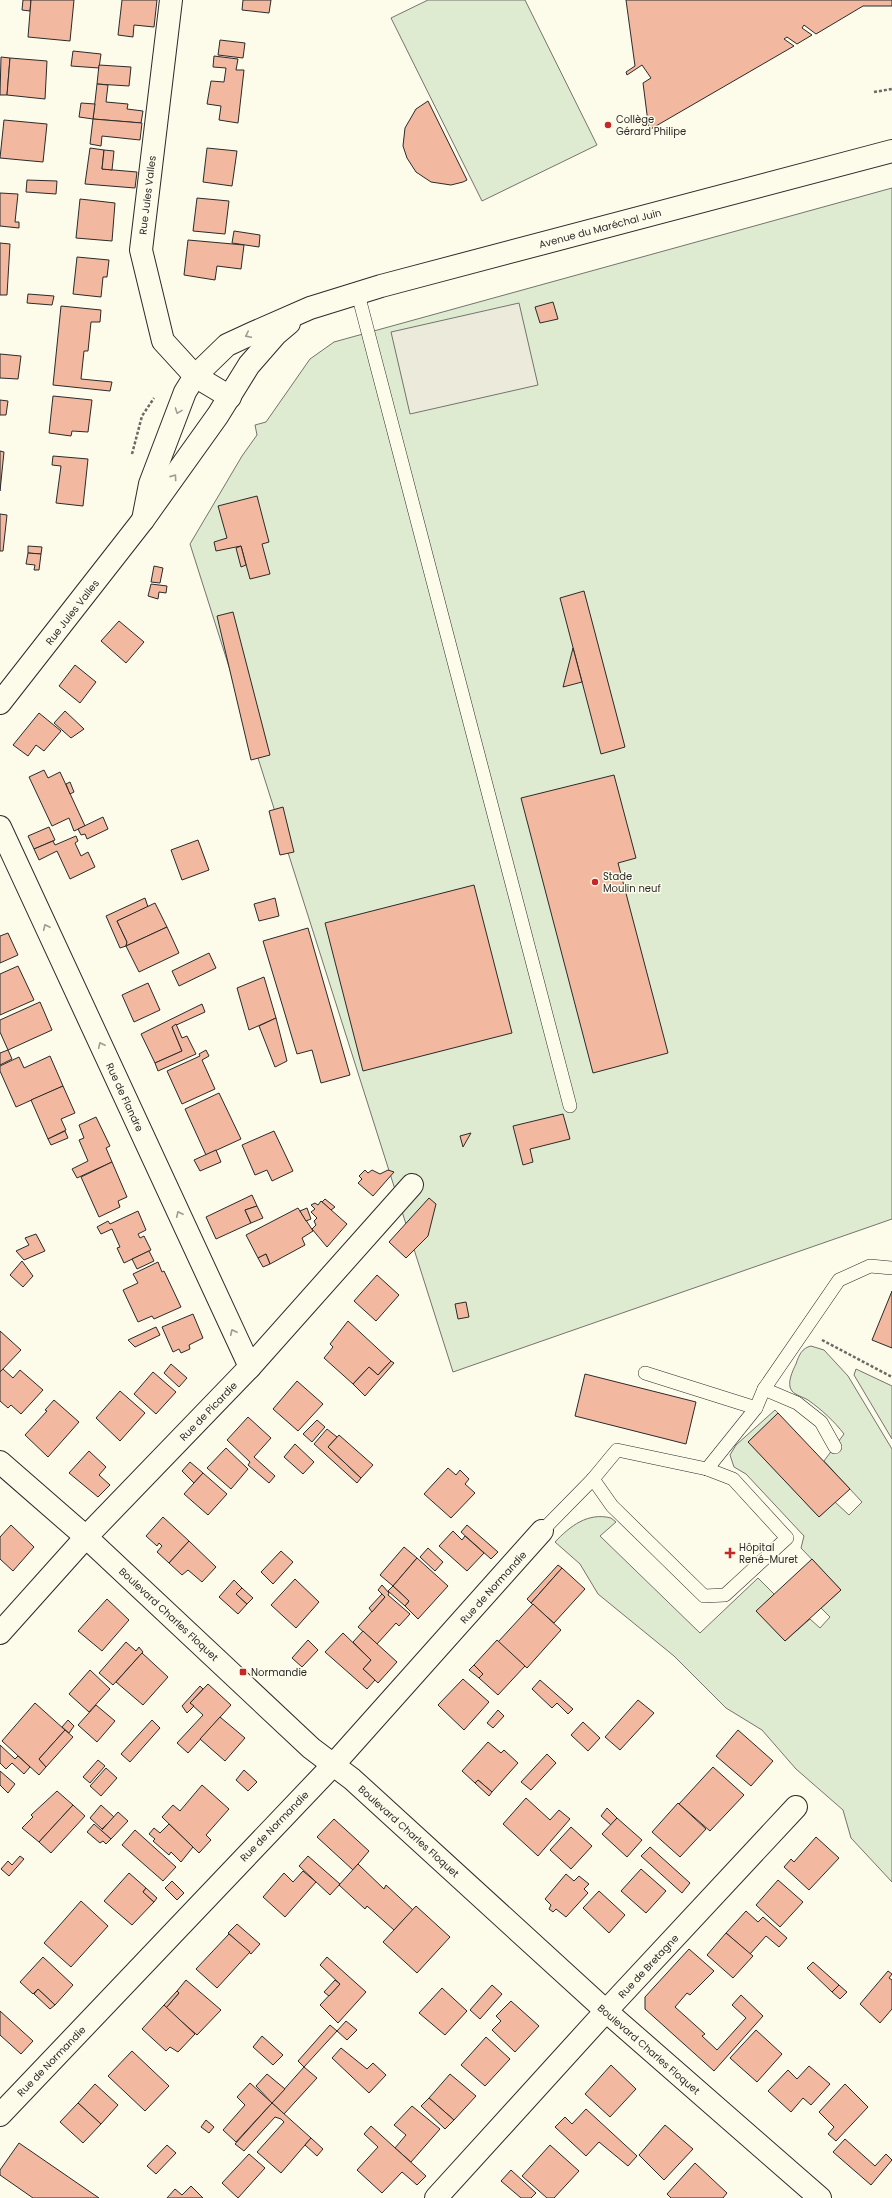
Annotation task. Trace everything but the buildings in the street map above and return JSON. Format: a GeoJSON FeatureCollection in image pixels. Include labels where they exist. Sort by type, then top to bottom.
{"type":"FeatureCollection","features":[{"type":"Feature","properties":{"kind":"street","name":"Rue Jules Valles"},"geometry":{"type":"LineString","coordinates":[[0,703],[143,520],[230,397],[195,376],[163,341],[141,250],[171,0]]}},
{"type":"Feature","properties":{"kind":"street","name":"Avenue du Maréchal Juin"},"geometry":{"type":"LineString","coordinates":[[195,376],[227,345],[310,308],[382,286],[892,151]]}},
{"type":"Feature","properties":{"kind":"street","name":"Avenue du Maréchal Juin"},"geometry":{"type":"LineString","coordinates":[[230,397],[249,365],[276,334],[310,308]]}},
{"type":"Feature","properties":{"kind":"street","name":"Rue Jules Valles"},"geometry":{"type":"LineString","coordinates":[[143,520],[150,484],[185,392],[195,376]]}},
{"type":"Feature","properties":{"kind":"street","name":"Rue de Flandre"},"geometry":{"type":"LineString","coordinates":[[0,827],[250,1367]]}},
{"type":"Feature","properties":{"kind":"street","name":"Rue de Picardie"},"geometry":{"type":"LineString","coordinates":[[0,1633],[86,1537],[250,1367],[412,1185]]}},
{"type":"Feature","properties":{"kind":"street","name":"Boulevard Charles Floquet"},"geometry":{"type":"LineString","coordinates":[[0,1462],[86,1537],[311,1748],[334,1764],[606,2011],[820,2198]]}},
{"type":"Feature","properties":{"kind":"street","name":"Rue de Normandie"},"geometry":{"type":"LineString","coordinates":[[0,2114],[334,1764],[542,1531]]}},
{"type":"Feature","properties":{"kind":"street","name":"Rue de Bretagne"},"geometry":{"type":"LineString","coordinates":[[436,2198],[606,2011],[796,1807]]}},
{"type":"Feature","properties":{"kind":"lane"},"geometry":{"type":"LineString","coordinates":[[358,294],[570,1106]]}},
{"type":"Feature","properties":{"kind":"lane"},"geometry":{"type":"LineString","coordinates":[[707,1469],[756,1408],[764,1389],[839,1280],[870,1266],[892,1268]]}},
{"type":"Feature","properties":{"kind":"lane"},"geometry":{"type":"LineString","coordinates":[[645,1373],[756,1408]]}},
{"type":"Feature","properties":{"kind":"lane"},"geometry":{"type":"LineString","coordinates":[[764,1389],[797,1403],[821,1422],[835,1447]]}},
{"type":"Feature","properties":{"kind":"lane"},"geometry":{"type":"LineString","coordinates":[[542,1531],[593,1479],[617,1450],[707,1469],[734,1479],[787,1538],[726,1595],[704,1596],[612,1506],[593,1479]]}},
{"type":"Feature","properties":{"kind":"path"},"geometry":{"type":"LineString","coordinates":[[874,92],[892,89]]}},
{"type":"Feature","properties":{"kind":"path"},"geometry":{"type":"LineString","coordinates":[[804,1331],[892,1377]]}},
{"type":"Feature","properties":{"kind":"green space"},"geometry":{"type":"Polygon","coordinates":[[[428,0],[525,0],[597,145],[482,201],[391,18],[428,0]]]}},
{"type":"Feature","properties":{"kind":"green space","name":"Stade Moulin neuf"},"geometry":{"type":"Polygon","coordinates":[[[892,188],[892,1219],[453,1372],[190,544],[242,456],[257,435],[255,425],[266,422],[310,359],[334,342],[892,188]]]}},
{"type":"Feature","properties":{"kind":"green space"},"geometry":{"type":"Polygon","coordinates":[[[811,1346],[824,1350],[848,1376],[892,1449],[892,1882],[851,1838],[843,1810],[796,1769],[762,1730],[726,1708],[674,1656],[598,1594],[580,1564],[555,1542],[573,1526],[587,1519],[595,1517],[611,1518],[616,1522],[600,1536],[700,1633],[758,1578],[774,1594],[757,1611],[785,1641],[810,1619],[820,1628],[830,1617],[821,1608],[841,1590],[801,1548],[804,1536],[746,1474],[734,1467],[730,1455],[736,1445],[775,1410],[778,1413],[749,1442],[819,1517],[835,1502],[849,1515],[862,1502],[824,1461],[844,1434],[823,1412],[808,1400],[795,1394],[790,1388],[793,1370],[800,1355],[805,1348],[811,1346]]]}},
{"type":"Feature","properties":{"kind":"green space"},"geometry":{"type":"Polygon","coordinates":[[[856,1369],[892,1386],[892,1439],[854,1375],[856,1369]]]}},
{"type":"Feature","properties":{"kind":"shaded area"},"geometry":{"type":"Polygon","coordinates":[[[519,303],[538,385],[410,414],[391,332],[519,303]]]}},
{"type":"Feature","properties":{"kind":"place","name":"Collège Gérard Philipe"},"geometry":{"type":"Point","coordinates":[608,125]}},
{"type":"Feature","properties":{"kind":"place","name":"Stade Moulin neuf"},"geometry":{"type":"Point","coordinates":[595,882]}},
{"type":"Feature","properties":{"kind":"place","name":"Hôpital René-Muret"},"geometry":{"type":"Point","coordinates":[730,1553]}},
{"type":"Feature","properties":{"kind":"place","name":"Normandie"},"geometry":{"type":"Point","coordinates":[243,1672]}}]}
